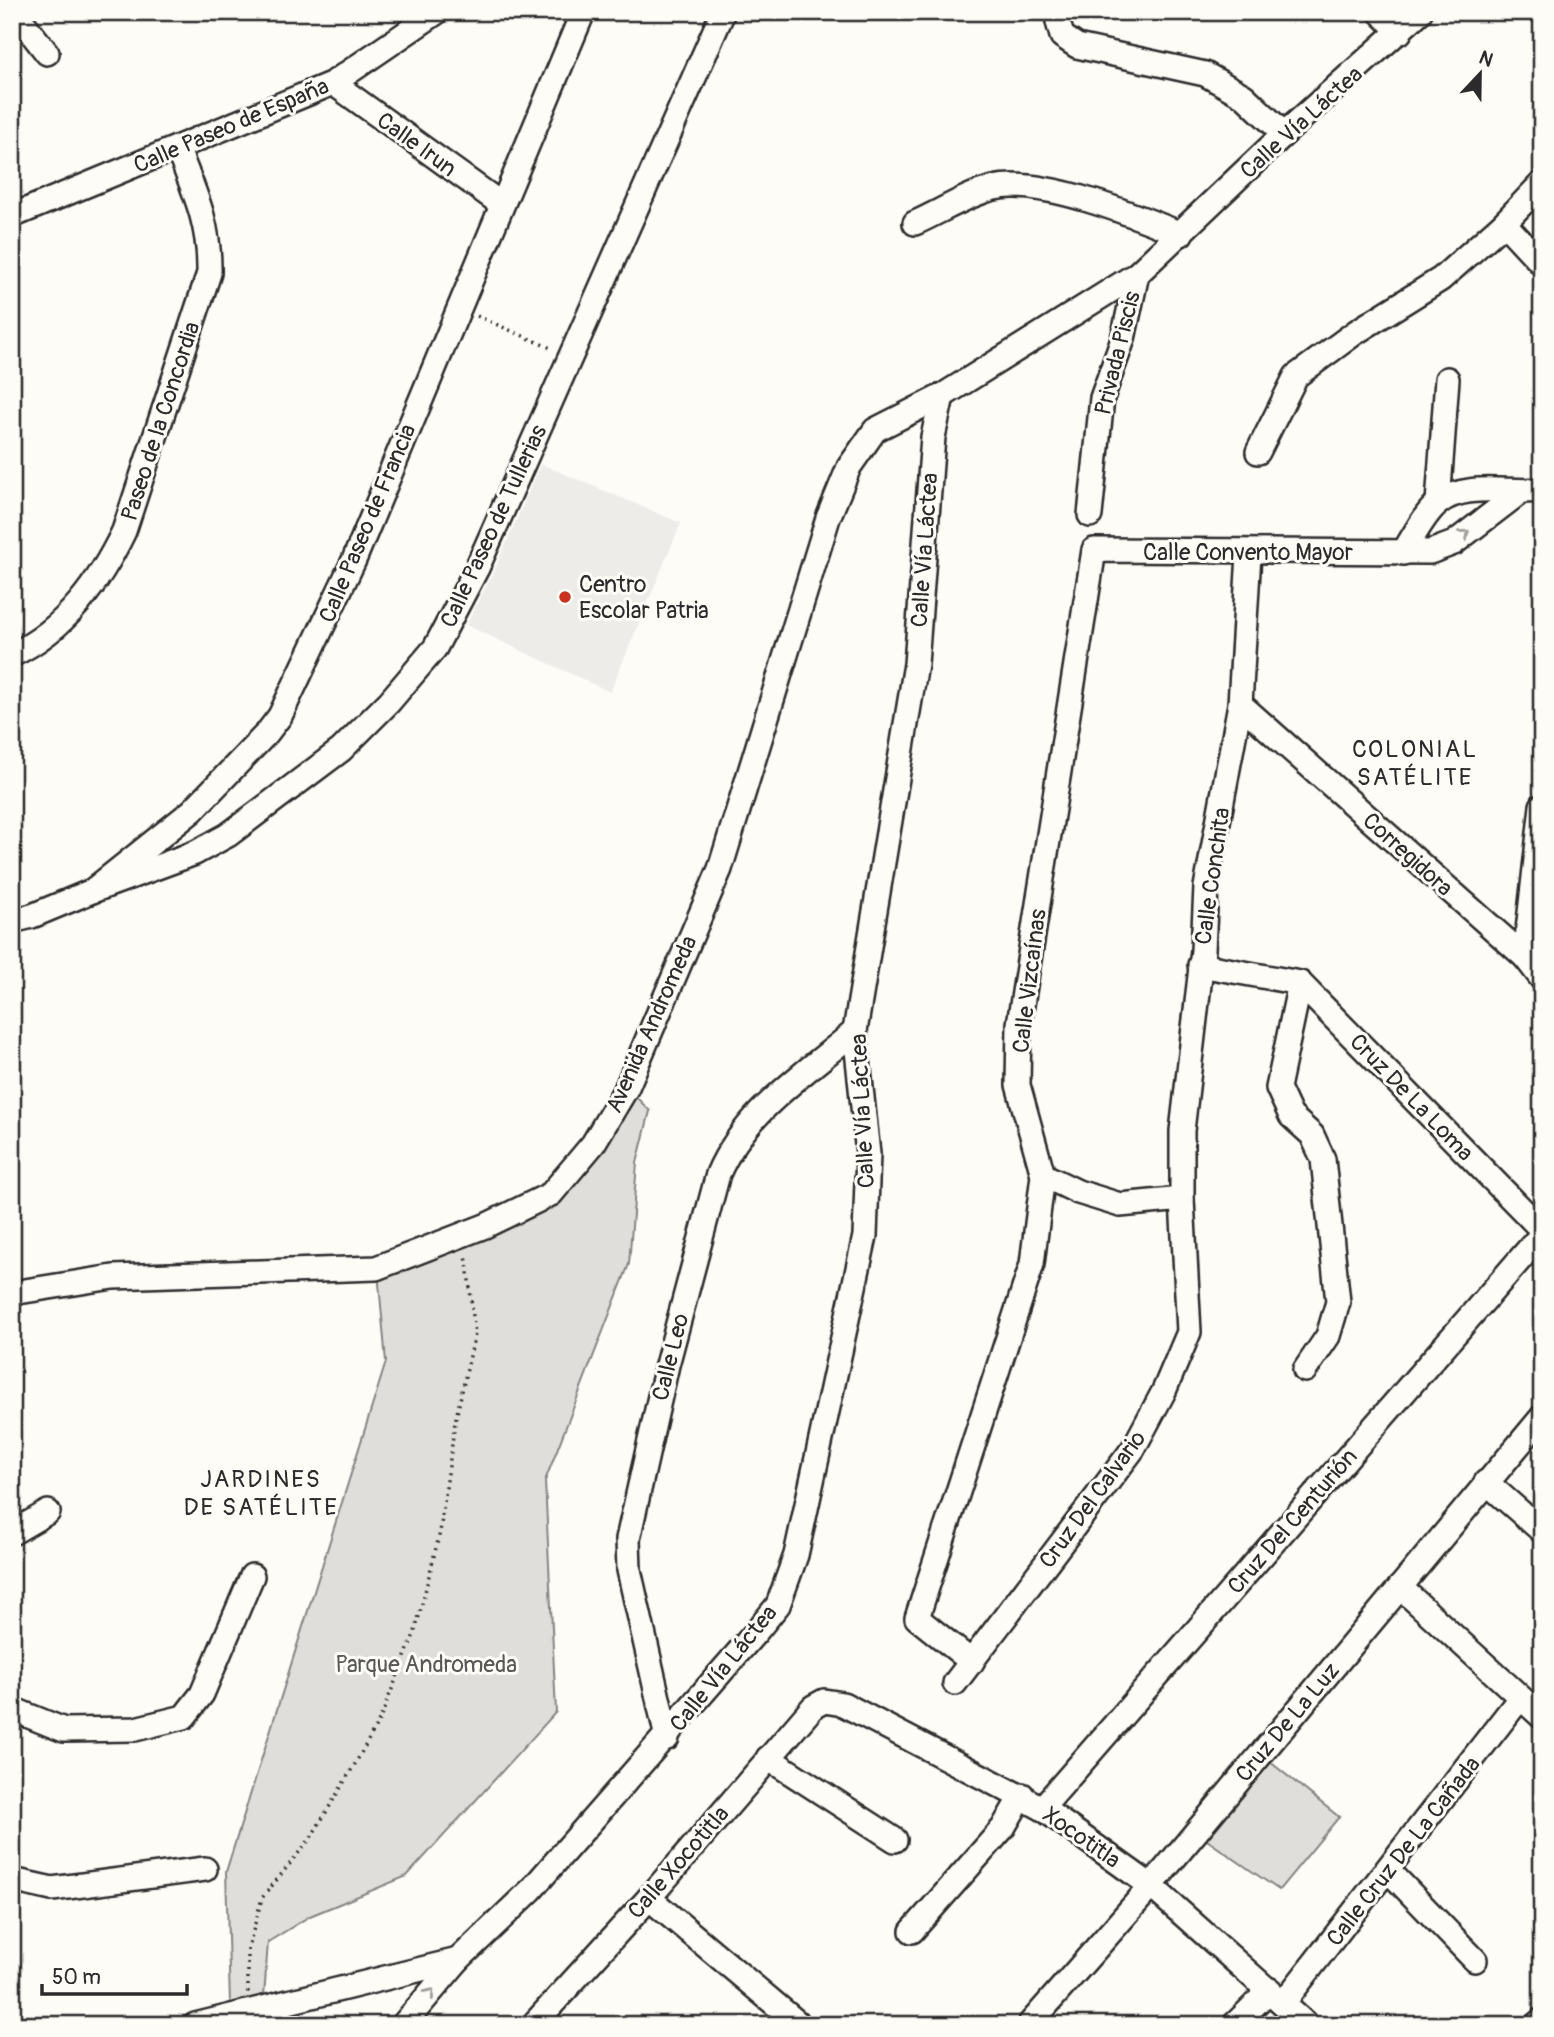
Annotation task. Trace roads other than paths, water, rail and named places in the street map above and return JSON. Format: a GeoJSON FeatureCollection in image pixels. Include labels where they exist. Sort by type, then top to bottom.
{"type":"FeatureCollection","features":[{"type":"Feature","properties":{"kind":"street"},"geometry":{"type":"LineString","coordinates":[[15,12],[47,53]]}},
{"type":"Feature","properties":{"kind":"street","name":"Calle Paseo de España"},"geometry":{"type":"LineString","coordinates":[[12,216],[333,83],[437,12]]}},
{"type":"Feature","properties":{"kind":"street","name":"Calle Paseo de Francia"},"geometry":{"type":"LineString","coordinates":[[12,921],[32,916],[92,891],[192,811],[280,716],[354,560],[583,12]]}},
{"type":"Feature","properties":{"kind":"street","name":"Calle Paseo de Tullerias"},"geometry":{"type":"LineString","coordinates":[[92,891],[195,853],[228,835],[341,750],[389,702],[435,648],[477,568],[723,12]]}},
{"type":"Feature","properties":{"kind":"street"},"geometry":{"type":"LineString","coordinates":[[1061,12],[1058,22],[1062,36],[1077,46],[1205,74],[1244,96],[1284,134]]}},
{"type":"Feature","properties":{"kind":"street"},"geometry":{"type":"LineString","coordinates":[[1380,12],[1400,32]]}},
{"type":"Feature","properties":{"kind":"street","name":"Calle Vía Láctea"},"geometry":{"type":"LineString","coordinates":[[195,2025],[458,1960],[531,1890],[667,1738],[778,1605],[796,1555],[865,1236],[868,1154],[856,1031],[916,664],[933,438],[942,396],[1136,274],[1284,134],[1420,12]]}},
{"type":"Feature","properties":{"kind":"street","name":"Calle Irun"},"geometry":{"type":"LineString","coordinates":[[333,83],[501,204]]}},
{"type":"Feature","properties":{"kind":"street","name":"Paseo de la Concordia"},"geometry":{"type":"LineString","coordinates":[[12,655],[51,630],[72,612],[106,569],[124,531],[209,273],[209,241],[203,212],[177,148]]}},
{"type":"Feature","properties":{"kind":"street"},"geometry":{"type":"LineString","coordinates":[[1258,452],[1296,376],[1356,332],[1441,279],[1504,223],[1542,183]]}},
{"type":"Feature","properties":{"kind":"street"},"geometry":{"type":"LineString","coordinates":[[915,223],[994,188],[1023,187],[1111,205],[1181,234]]}},
{"type":"Feature","properties":{"kind":"street"},"geometry":{"type":"LineString","coordinates":[[1504,223],[1542,264]]}},
{"type":"Feature","properties":{"kind":"street","name":"Privada Piscis"},"geometry":{"type":"LineString","coordinates":[[1090,516],[1102,398],[1123,339],[1136,274]]}},
{"type":"Feature","properties":{"kind":"street"},"geometry":{"type":"LineString","coordinates":[[1403,553],[1438,503],[1447,379]]}},
{"type":"Feature","properties":{"kind":"street","name":"Avenida Andromeda"},"geometry":{"type":"LineString","coordinates":[[12,1293],[113,1277],[376,1269],[464,1234],[551,1194],[593,1144],[627,1087],[720,869],[828,518],[849,467],[875,430],[942,396]]}},
{"type":"Feature","properties":{"kind":"street","name":"Calle Convento Mayor"},"geometry":{"type":"LineString","coordinates":[[1438,503],[1472,489],[1530,491]]}},
{"type":"Feature","properties":{"kind":"street","name":"Calle Convento Mayor"},"geometry":{"type":"LineString","coordinates":[[1094,551],[1249,554],[1430,552],[1454,543],[1530,491]]}},
{"type":"Feature","properties":{"kind":"street","name":"Calle Vizcaínas"},"geometry":{"type":"LineString","coordinates":[[972,1662],[917,1618],[1032,1264],[1043,1175],[1018,1085],[1019,1024],[1094,551]]}},
{"type":"Feature","properties":{"kind":"street","name":"Calle Conchita"},"geometry":{"type":"LineString","coordinates":[[1182,1199],[1182,1131],[1206,887],[1240,704],[1249,554]]}},
{"type":"Feature","properties":{"kind":"street","name":"Corregidora"},"geometry":{"type":"LineString","coordinates":[[1240,704],[1525,957],[1542,979]]}},
{"type":"Feature","properties":{"kind":"street"},"geometry":{"type":"LineString","coordinates":[[1525,957],[1542,806]]}},
{"type":"Feature","properties":{"kind":"street","name":"Cruz De La Loma"},"geometry":{"type":"LineString","coordinates":[[1200,965],[1275,976],[1300,983],[1542,1232]]}},
{"type":"Feature","properties":{"kind":"street"},"geometry":{"type":"LineString","coordinates":[[1300,983],[1278,1088],[1292,1116],[1312,1135],[1323,1159],[1338,1301],[1328,1336],[1305,1370]]}},
{"type":"Feature","properties":{"kind":"street","name":"Calle Leo"},"geometry":{"type":"LineString","coordinates":[[667,1738],[629,1570],[628,1539],[670,1352],[718,1174],[729,1148],[750,1120],[856,1031]]}},
{"type":"Feature","properties":{"kind":"street"},"geometry":{"type":"LineString","coordinates":[[1043,1175],[1078,1192],[1120,1205],[1182,1199]]}},
{"type":"Feature","properties":{"kind":"street","name":"Cruz Del Calvario"},"geometry":{"type":"LineString","coordinates":[[955,1683],[1133,1449],[1164,1391],[1189,1332],[1182,1199]]}},
{"type":"Feature","properties":{"kind":"street","name":"Cruz Del Centurión"},"geometry":{"type":"LineString","coordinates":[[1042,1808],[1542,1232]]}},
{"type":"Feature","properties":{"kind":"street","name":"Cruz De La Luz"},"geometry":{"type":"LineString","coordinates":[[1029,2025],[1151,1886],[1542,1417]]}},
{"type":"Feature","properties":{"kind":"street"},"geometry":{"type":"LineString","coordinates":[[1486,1482],[1542,1531]]}},
{"type":"Feature","properties":{"kind":"street"},"geometry":{"type":"LineString","coordinates":[[12,1533],[48,1512]]}},
{"type":"Feature","properties":{"kind":"street"},"geometry":{"type":"LineString","coordinates":[[12,1709],[64,1730],[135,1729],[184,1717],[202,1693],[252,1576]]}},
{"type":"Feature","properties":{"kind":"street"},"geometry":{"type":"LineString","coordinates":[[1401,1587],[1542,1717]]}},
{"type":"Feature","properties":{"kind":"street","name":"Calle Cruz De La Cañada"},"geometry":{"type":"LineString","coordinates":[[1234,2025],[1277,1996],[1389,1871],[1520,1699]]}},
{"type":"Feature","properties":{"kind":"street","name":"Xocotitla"},"geometry":{"type":"LineString","coordinates":[[824,1701],[843,1704],[1042,1808],[1151,1886],[1307,2025]]}},
{"type":"Feature","properties":{"kind":"street","name":"Calle Xocotitla"},"geometry":{"type":"LineString","coordinates":[[537,2023],[649,1898],[813,1707],[824,1701]]}},
{"type":"Feature","properties":{"kind":"street"},"geometry":{"type":"LineString","coordinates":[[768,1758],[895,1840]]}},
{"type":"Feature","properties":{"kind":"street"},"geometry":{"type":"LineString","coordinates":[[912,1931],[1003,1828],[1022,1796]]}},
{"type":"Feature","properties":{"kind":"street"},"geometry":{"type":"LineString","coordinates":[[12,1880],[52,1889],[205,1869]]}},
{"type":"Feature","properties":{"kind":"street"},"geometry":{"type":"LineString","coordinates":[[1389,1871],[1475,1960]]}},
{"type":"Feature","properties":{"kind":"street"},"geometry":{"type":"LineString","coordinates":[[649,1898],[800,2025]]}},
{"type":"Feature","properties":{"kind":"street"},"geometry":{"type":"LineString","coordinates":[[403,2025],[458,1960]]}},
{"type":"Feature","properties":{"kind":"street"},"geometry":{"type":"LineString","coordinates":[[1536,2025],[1542,2020]]}},
{"type":"Feature","properties":{"kind":"place","name":"Centro Escolar Patria"},"geometry":{"type":"Point","coordinates":[565,597]}},
{"type":"Feature","properties":{"kind":"district","name":"COLONIAL SATÉLITE"},"geometry":{"type":"Point","coordinates":[1415,763]}},
{"type":"Feature","properties":{"kind":"district","name":"JARDINES DE SATÉLITE"},"geometry":{"type":"Point","coordinates":[261,1493]}},
{"type":"Feature","properties":{"kind":"park label","name":"Parque Andromeda"},"geometry":{"type":"Point","coordinates":[426,1664]}}]}
